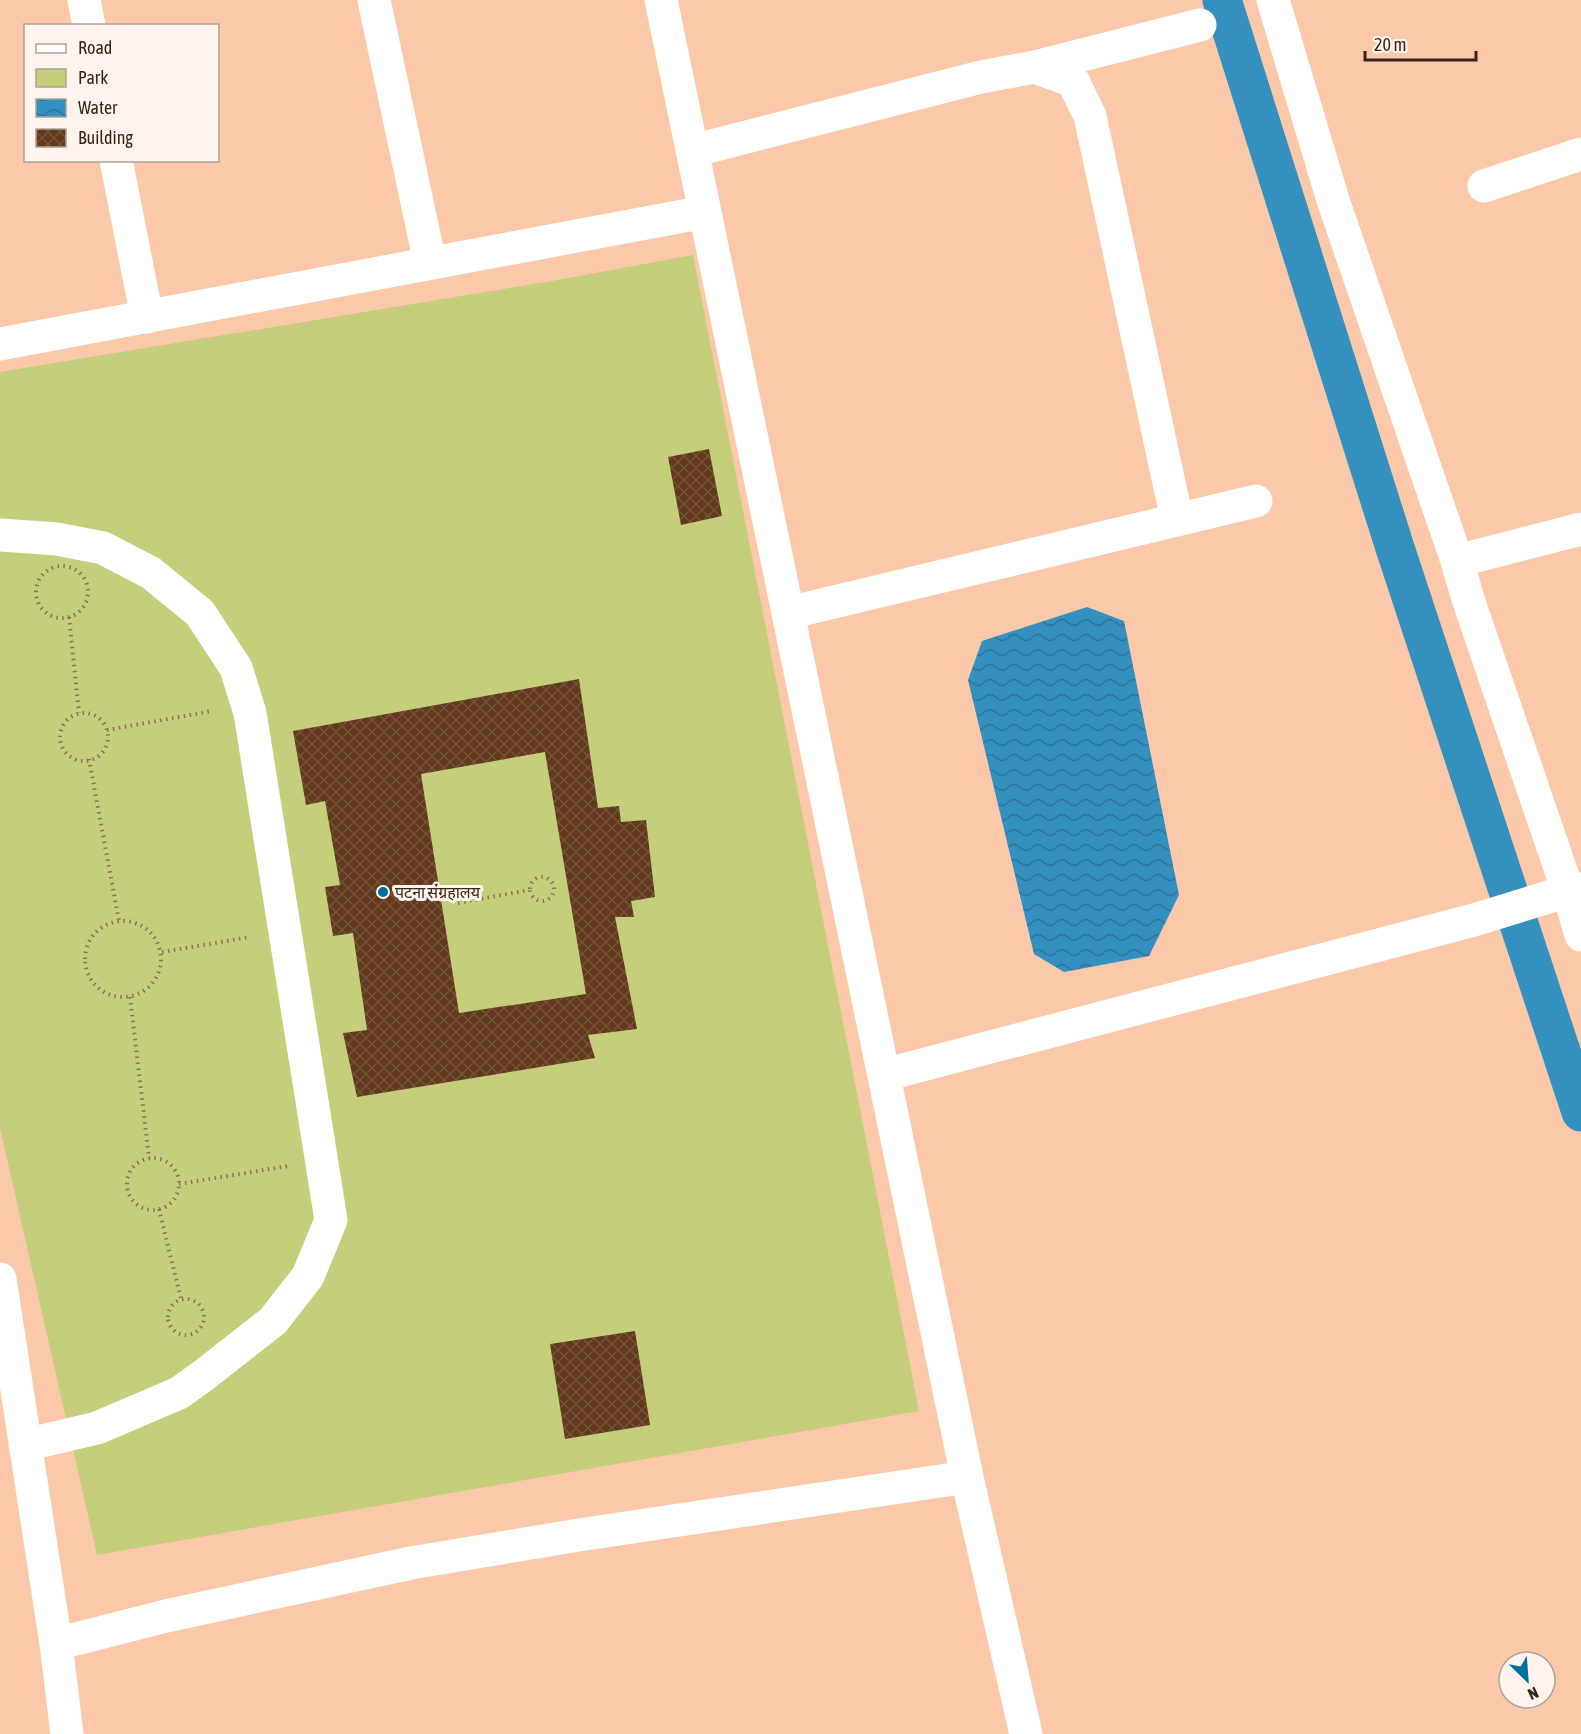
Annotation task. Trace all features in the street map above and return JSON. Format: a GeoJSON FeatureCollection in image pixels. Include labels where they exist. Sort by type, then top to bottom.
{"type":"FeatureCollection","features":[{"type":"Feature","properties":{"kind":"street"},"geometry":{"type":"LineString","coordinates":[[84,0],[89,24]]}},
{"type":"Feature","properties":{"kind":"street"},"geometry":{"type":"LineString","coordinates":[[374,0],[430,263]]}},
{"type":"Feature","properties":{"kind":"street"},"geometry":{"type":"LineString","coordinates":[[661,0],[967,1477],[1026,1734]]}},
{"type":"Feature","properties":{"kind":"street"},"geometry":{"type":"LineString","coordinates":[[1273,0],[1333,200],[1457,561],[1564,893],[1581,935]]}},
{"type":"Feature","properties":{"kind":"street"},"geometry":{"type":"LineString","coordinates":[[692,151],[981,77],[1035,67],[1200,25]]}},
{"type":"Feature","properties":{"kind":"street"},"geometry":{"type":"LineString","coordinates":[[1035,67],[1073,81],[1090,116],[1177,520]]}},
{"type":"Feature","properties":{"kind":"street"},"geometry":{"type":"LineString","coordinates":[[1484,186],[1581,154]]}},
{"type":"Feature","properties":{"kind":"street"},"geometry":{"type":"LineString","coordinates":[[116,162],[147,316]]}},
{"type":"Feature","properties":{"kind":"street"},"geometry":{"type":"LineString","coordinates":[[0,344],[705,212]]}},
{"type":"Feature","properties":{"kind":"street"},"geometry":{"type":"LineString","coordinates":[[788,613],[1256,501]]}},
{"type":"Feature","properties":{"kind":"street"},"geometry":{"type":"LineString","coordinates":[[1457,561],[1581,529]]}},
{"type":"Feature","properties":{"kind":"street"},"geometry":{"type":"LineString","coordinates":[[0,535],[57,539],[103,548],[151,573],[200,613],[236,668],[248,704],[331,1220],[308,1276],[273,1321],[204,1375],[179,1393],[97,1428],[25,1445]]}},
{"type":"Feature","properties":{"kind":"street"},"geometry":{"type":"LineString","coordinates":[[884,1075],[1474,920],[1564,893]]}},
{"type":"Feature","properties":{"kind":"street"},"geometry":{"type":"LineString","coordinates":[[0,1279],[3,1320],[56,1644],[67,1734]]}},
{"type":"Feature","properties":{"kind":"street"},"geometry":{"type":"LineString","coordinates":[[56,1644],[166,1616],[411,1563],[603,1531],[967,1477]]}},
{"type":"Feature","properties":{"kind":"path"},"geometry":{"type":"LineString","coordinates":[[59,566],[76,571],[83,577],[86,584],[87,601],[77,614],[69,618],[51,617],[39,605],[36,597],[39,579],[59,566]]}},
{"type":"Feature","properties":{"kind":"path"},"geometry":{"type":"LineString","coordinates":[[69,618],[79,713]]}},
{"type":"Feature","properties":{"kind":"path"},"geometry":{"type":"LineString","coordinates":[[107,730],[248,704]]}},
{"type":"Feature","properties":{"kind":"path"},"geometry":{"type":"LineString","coordinates":[[79,713],[95,715],[101,719],[107,730],[108,742],[105,748],[100,755],[89,759],[77,759],[70,756],[61,744],[62,728],[66,721],[79,713]]}},
{"type":"Feature","properties":{"kind":"path"},"geometry":{"type":"LineString","coordinates":[[89,759],[119,921]]}},
{"type":"Feature","properties":{"kind":"path"},"geometry":{"type":"LineString","coordinates":[[537,877],[545,877],[554,884],[554,893],[545,901],[537,900],[531,895],[530,890],[531,883],[537,877]]}},
{"type":"Feature","properties":{"kind":"path"},"geometry":{"type":"LineString","coordinates":[[458,903],[530,890]]}},
{"type":"Feature","properties":{"kind":"path"},"geometry":{"type":"LineString","coordinates":[[119,921],[146,928],[162,952],[159,972],[154,981],[148,989],[130,997],[113,997],[105,994],[92,983],[85,967],[86,950],[94,934],[108,924],[119,921]]}},
{"type":"Feature","properties":{"kind":"path"},"geometry":{"type":"LineString","coordinates":[[162,952],[284,930]]}},
{"type":"Feature","properties":{"kind":"path"},"geometry":{"type":"LineString","coordinates":[[130,997],[149,1158]]}},
{"type":"Feature","properties":{"kind":"path"},"geometry":{"type":"LineString","coordinates":[[149,1158],[166,1161],[173,1167],[178,1174],[179,1184],[174,1200],[159,1209],[142,1208],[131,1198],[128,1190],[129,1174],[133,1167],[149,1158]]}},
{"type":"Feature","properties":{"kind":"path"},"geometry":{"type":"LineString","coordinates":[[179,1184],[321,1160]]}},
{"type":"Feature","properties":{"kind":"path"},"geometry":{"type":"LineString","coordinates":[[159,1209],[181,1299]]}},
{"type":"Feature","properties":{"kind":"path"},"geometry":{"type":"LineString","coordinates":[[181,1299],[197,1302],[204,1311],[201,1327],[192,1334],[182,1334],[174,1330],[168,1322],[170,1308],[181,1299]]}},
{"type":"Feature","properties":{"kind":"green space"},"geometry":{"type":"Polygon","coordinates":[[[693,255],[919,1411],[97,1555],[0,1128],[0,372],[552,281],[693,255]]]}},
{"type":"Feature","properties":{"kind":"water"},"geometry":{"type":"Polygon","coordinates":[[[1087,607],[1124,621],[1179,895],[1149,956],[1064,972],[1034,954],[968,680],[982,641],[1087,607]]]}},
{"type":"Feature","properties":{"kind":"building"},"geometry":{"type":"Polygon","coordinates":[[[709,449],[722,516],[681,525],[668,457],[709,449]]]}},
{"type":"Feature","properties":{"kind":"building","name":"पटना संग्रहालय"},"geometry":{"type":"Polygon","coordinates":[[[579,679],[598,808],[619,806],[621,822],[646,820],[655,897],[631,901],[634,917],[615,917],[637,1029],[588,1035],[595,1058],[357,1097],[343,1033],[367,1030],[353,933],[333,936],[325,887],[340,885],[325,801],[306,805],[293,731],[579,679]],[[545,752],[421,774],[459,1013],[586,994],[545,752]]]}},
{"type":"Feature","properties":{"kind":"building"},"geometry":{"type":"Polygon","coordinates":[[[635,1331],[650,1425],[565,1439],[550,1344],[635,1331]]]}},
{"type":"Feature","properties":{"kind":"waterway"},"geometry":{"type":"LineString","coordinates":[[1222,0],[1395,548],[1581,1112]]}},
{"type":"Feature","properties":{"kind":"place","name":"पटना संग्रहालय"},"geometry":{"type":"Point","coordinates":[383,892]}}]}
